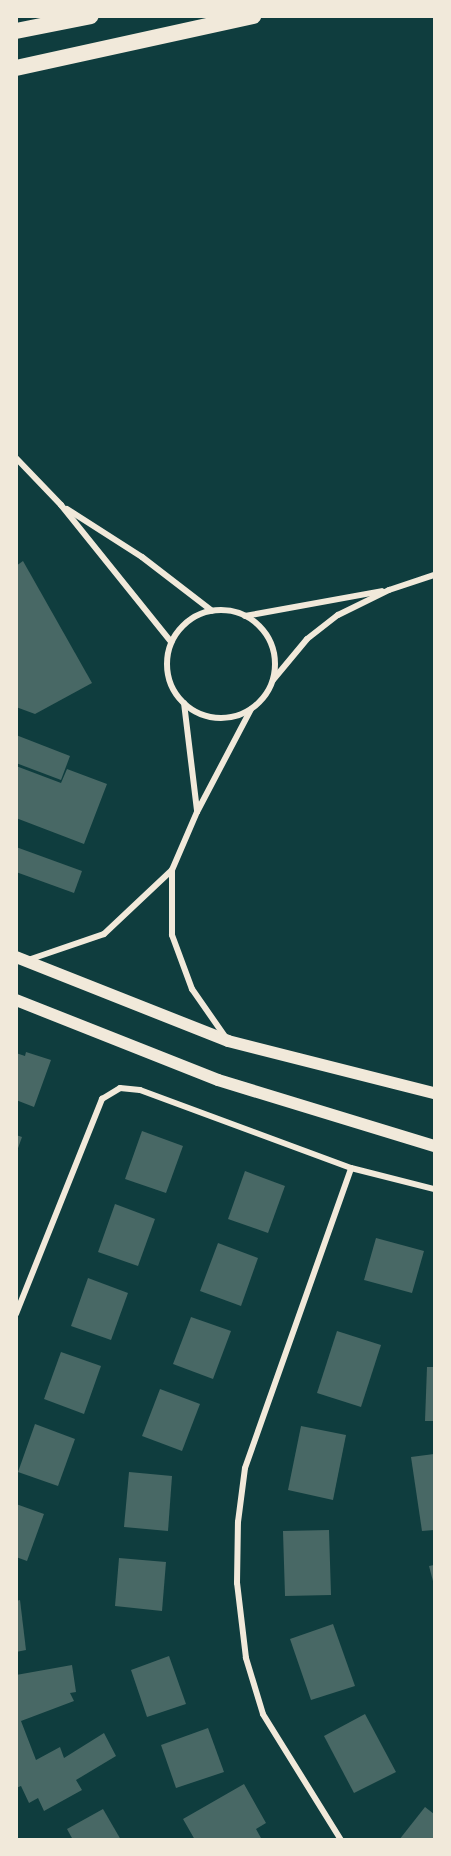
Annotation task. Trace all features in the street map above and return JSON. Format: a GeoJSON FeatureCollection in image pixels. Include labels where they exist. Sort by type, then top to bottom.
{"type":"FeatureCollection","features":[{"type":"Feature","properties":{"kind":"highway"},"geometry":{"type":"LineString","coordinates":[[16,31],[91,16]]}},
{"type":"Feature","properties":{"kind":"highway"},"geometry":{"type":"LineString","coordinates":[[16,68],[253,16]]}},
{"type":"Feature","properties":{"kind":"main road"},"geometry":{"type":"LineString","coordinates":[[21,959],[228,1041],[435,1093]]}},
{"type":"Feature","properties":{"kind":"main road"},"geometry":{"type":"LineString","coordinates":[[16,1000],[218,1080],[435,1146]]}},
{"type":"Feature","properties":{"kind":"street"},"geometry":{"type":"LineString","coordinates":[[16,458],[61,505],[171,642]]}},
{"type":"Feature","properties":{"kind":"street"},"geometry":{"type":"LineString","coordinates":[[61,505],[142,557],[212,611]]}},
{"type":"Feature","properties":{"kind":"street"},"geometry":{"type":"LineString","coordinates":[[197,812],[184,703],[168,676],[171,642],[195,616],[212,611],[245,616],[389,590],[435,575]]}},
{"type":"Feature","properties":{"kind":"street"},"geometry":{"type":"LineString","coordinates":[[228,1041],[192,989],[172,935],[172,870],[197,812],[250,709],[307,639],[338,615],[389,590]]}},
{"type":"Feature","properties":{"kind":"street"},"geometry":{"type":"LineString","coordinates":[[245,616],[267,636],[273,650],[273,680]]}},
{"type":"Feature","properties":{"kind":"street"},"geometry":{"type":"LineString","coordinates":[[184,703],[212,717],[228,717],[250,709]]}},
{"type":"Feature","properties":{"kind":"street"},"geometry":{"type":"LineString","coordinates":[[21,959],[104,934],[172,870]]}},
{"type":"Feature","properties":{"kind":"street"},"geometry":{"type":"LineString","coordinates":[[16,1314],[102,1099],[120,1088],[140,1090],[351,1168],[435,1189]]}},
{"type":"Feature","properties":{"kind":"street"},"geometry":{"type":"LineString","coordinates":[[341,1839],[263,1714],[246,1658],[237,1583],[237,1532],[245,1468],[351,1168]]}},
{"type":"Feature","properties":{"kind":"building"},"geometry":{"type":"Polygon","coordinates":[[[23,561],[92,683],[35,714],[16,707],[16,566],[23,561]]]}},
{"type":"Feature","properties":{"kind":"building"},"geometry":{"type":"Polygon","coordinates":[[[16,735],[70,756],[61,780],[16,763],[16,735]]]}},
{"type":"Feature","properties":{"kind":"building"},"geometry":{"type":"Polygon","coordinates":[[[16,766],[61,783],[67,769],[107,784],[84,844],[16,818],[16,766]]]}},
{"type":"Feature","properties":{"kind":"building"},"geometry":{"type":"Polygon","coordinates":[[[16,847],[82,871],[74,893],[16,872],[16,847]]]}},
{"type":"Feature","properties":{"kind":"building"},"geometry":{"type":"Polygon","coordinates":[[[26,1052],[51,1060],[34,1107],[16,1100],[16,1053],[25,1056],[26,1052]]]}},
{"type":"Feature","properties":{"kind":"building"},"geometry":{"type":"Polygon","coordinates":[[[142,1131],[183,1146],[166,1193],[125,1179],[142,1131]]]}},
{"type":"Feature","properties":{"kind":"building"},"geometry":{"type":"Polygon","coordinates":[[[16,1135],[22,1137],[17,1151],[16,1151],[16,1135]]]}},
{"type":"Feature","properties":{"kind":"building"},"geometry":{"type":"Polygon","coordinates":[[[245,1171],[285,1186],[268,1233],[228,1219],[245,1171]]]}},
{"type":"Feature","properties":{"kind":"building"},"geometry":{"type":"Polygon","coordinates":[[[115,1204],[155,1219],[138,1266],[98,1252],[115,1204]]]}},
{"type":"Feature","properties":{"kind":"building"},"geometry":{"type":"Polygon","coordinates":[[[376,1238],[424,1251],[412,1293],[364,1280],[376,1238]]]}},
{"type":"Feature","properties":{"kind":"building"},"geometry":{"type":"Polygon","coordinates":[[[218,1243],[258,1258],[241,1306],[200,1291],[218,1243]]]}},
{"type":"Feature","properties":{"kind":"building"},"geometry":{"type":"Polygon","coordinates":[[[88,1278],[128,1293],[111,1340],[71,1326],[88,1278]]]}},
{"type":"Feature","properties":{"kind":"building"},"geometry":{"type":"Polygon","coordinates":[[[191,1317],[231,1331],[213,1379],[173,1364],[191,1317]]]}},
{"type":"Feature","properties":{"kind":"building"},"geometry":{"type":"Polygon","coordinates":[[[337,1331],[381,1345],[361,1407],[317,1393],[337,1331]]]}},
{"type":"Feature","properties":{"kind":"building"},"geometry":{"type":"Polygon","coordinates":[[[61,1352],[101,1366],[84,1414],[44,1399],[61,1352]]]}},
{"type":"Feature","properties":{"kind":"building"},"geometry":{"type":"Polygon","coordinates":[[[427,1367],[434,1367],[434,1421],[425,1421],[427,1367]]]}},
{"type":"Feature","properties":{"kind":"building"},"geometry":{"type":"Polygon","coordinates":[[[160,1389],[200,1404],[182,1451],[142,1436],[160,1389]]]}},
{"type":"Feature","properties":{"kind":"building"},"geometry":{"type":"Polygon","coordinates":[[[35,1424],[75,1439],[58,1486],[18,1472],[35,1424]]]}},
{"type":"Feature","properties":{"kind":"building"},"geometry":{"type":"Polygon","coordinates":[[[301,1426],[346,1435],[333,1500],[288,1490],[301,1426]]]}},
{"type":"Feature","properties":{"kind":"building"},"geometry":{"type":"Polygon","coordinates":[[[434,1454],[434,1530],[422,1531],[411,1457],[434,1454]]]}},
{"type":"Feature","properties":{"kind":"building"},"geometry":{"type":"Polygon","coordinates":[[[129,1472],[172,1476],[168,1531],[124,1527],[129,1472]]]}},
{"type":"Feature","properties":{"kind":"building"},"geometry":{"type":"Polygon","coordinates":[[[16,1504],[44,1514],[27,1561],[16,1557],[16,1504]]]}},
{"type":"Feature","properties":{"kind":"building"},"geometry":{"type":"Polygon","coordinates":[[[329,1530],[331,1595],[285,1596],[283,1531],[329,1530]]]}},
{"type":"Feature","properties":{"kind":"building"},"geometry":{"type":"Polygon","coordinates":[[[119,1558],[166,1562],[162,1611],[115,1606],[119,1558]]]}},
{"type":"Feature","properties":{"kind":"building"},"geometry":{"type":"Polygon","coordinates":[[[434,1565],[434,1585],[429,1566],[434,1565]]]}},
{"type":"Feature","properties":{"kind":"building"},"geometry":{"type":"Polygon","coordinates":[[[20,1600],[26,1650],[16,1652],[16,1601],[20,1600]]]}},
{"type":"Feature","properties":{"kind":"building"},"geometry":{"type":"Polygon","coordinates":[[[333,1624],[355,1686],[311,1700],[290,1639],[333,1624]]]}},
{"type":"Feature","properties":{"kind":"building"},"geometry":{"type":"Polygon","coordinates":[[[169,1656],[186,1704],[147,1717],[131,1670],[169,1656]]]}},
{"type":"Feature","properties":{"kind":"building"},"geometry":{"type":"Polygon","coordinates":[[[72,1665],[76,1692],[70,1693],[74,1701],[21,1721],[36,1760],[60,1747],[64,1758],[104,1733],[116,1756],[76,1780],[82,1790],[44,1811],[38,1798],[29,1803],[21,1786],[16,1788],[16,1675],[72,1665]]]}},
{"type":"Feature","properties":{"kind":"building"},"geometry":{"type":"Polygon","coordinates":[[[365,1714],[396,1772],[354,1793],[324,1736],[365,1714]]]}},
{"type":"Feature","properties":{"kind":"building"},"geometry":{"type":"Polygon","coordinates":[[[208,1728],[224,1772],[176,1788],[161,1745],[208,1728]]]}},
{"type":"Feature","properties":{"kind":"building"},"geometry":{"type":"Polygon","coordinates":[[[244,1784],[266,1823],[256,1829],[261,1838],[195,1840],[183,1819],[244,1784]]]}},
{"type":"Feature","properties":{"kind":"building"},"geometry":{"type":"Polygon","coordinates":[[[425,1807],[434,1814],[434,1840],[399,1840],[425,1807]]]}},
{"type":"Feature","properties":{"kind":"building"},"geometry":{"type":"Polygon","coordinates":[[[103,1809],[121,1840],[73,1840],[67,1829],[103,1809]]]}}]}
